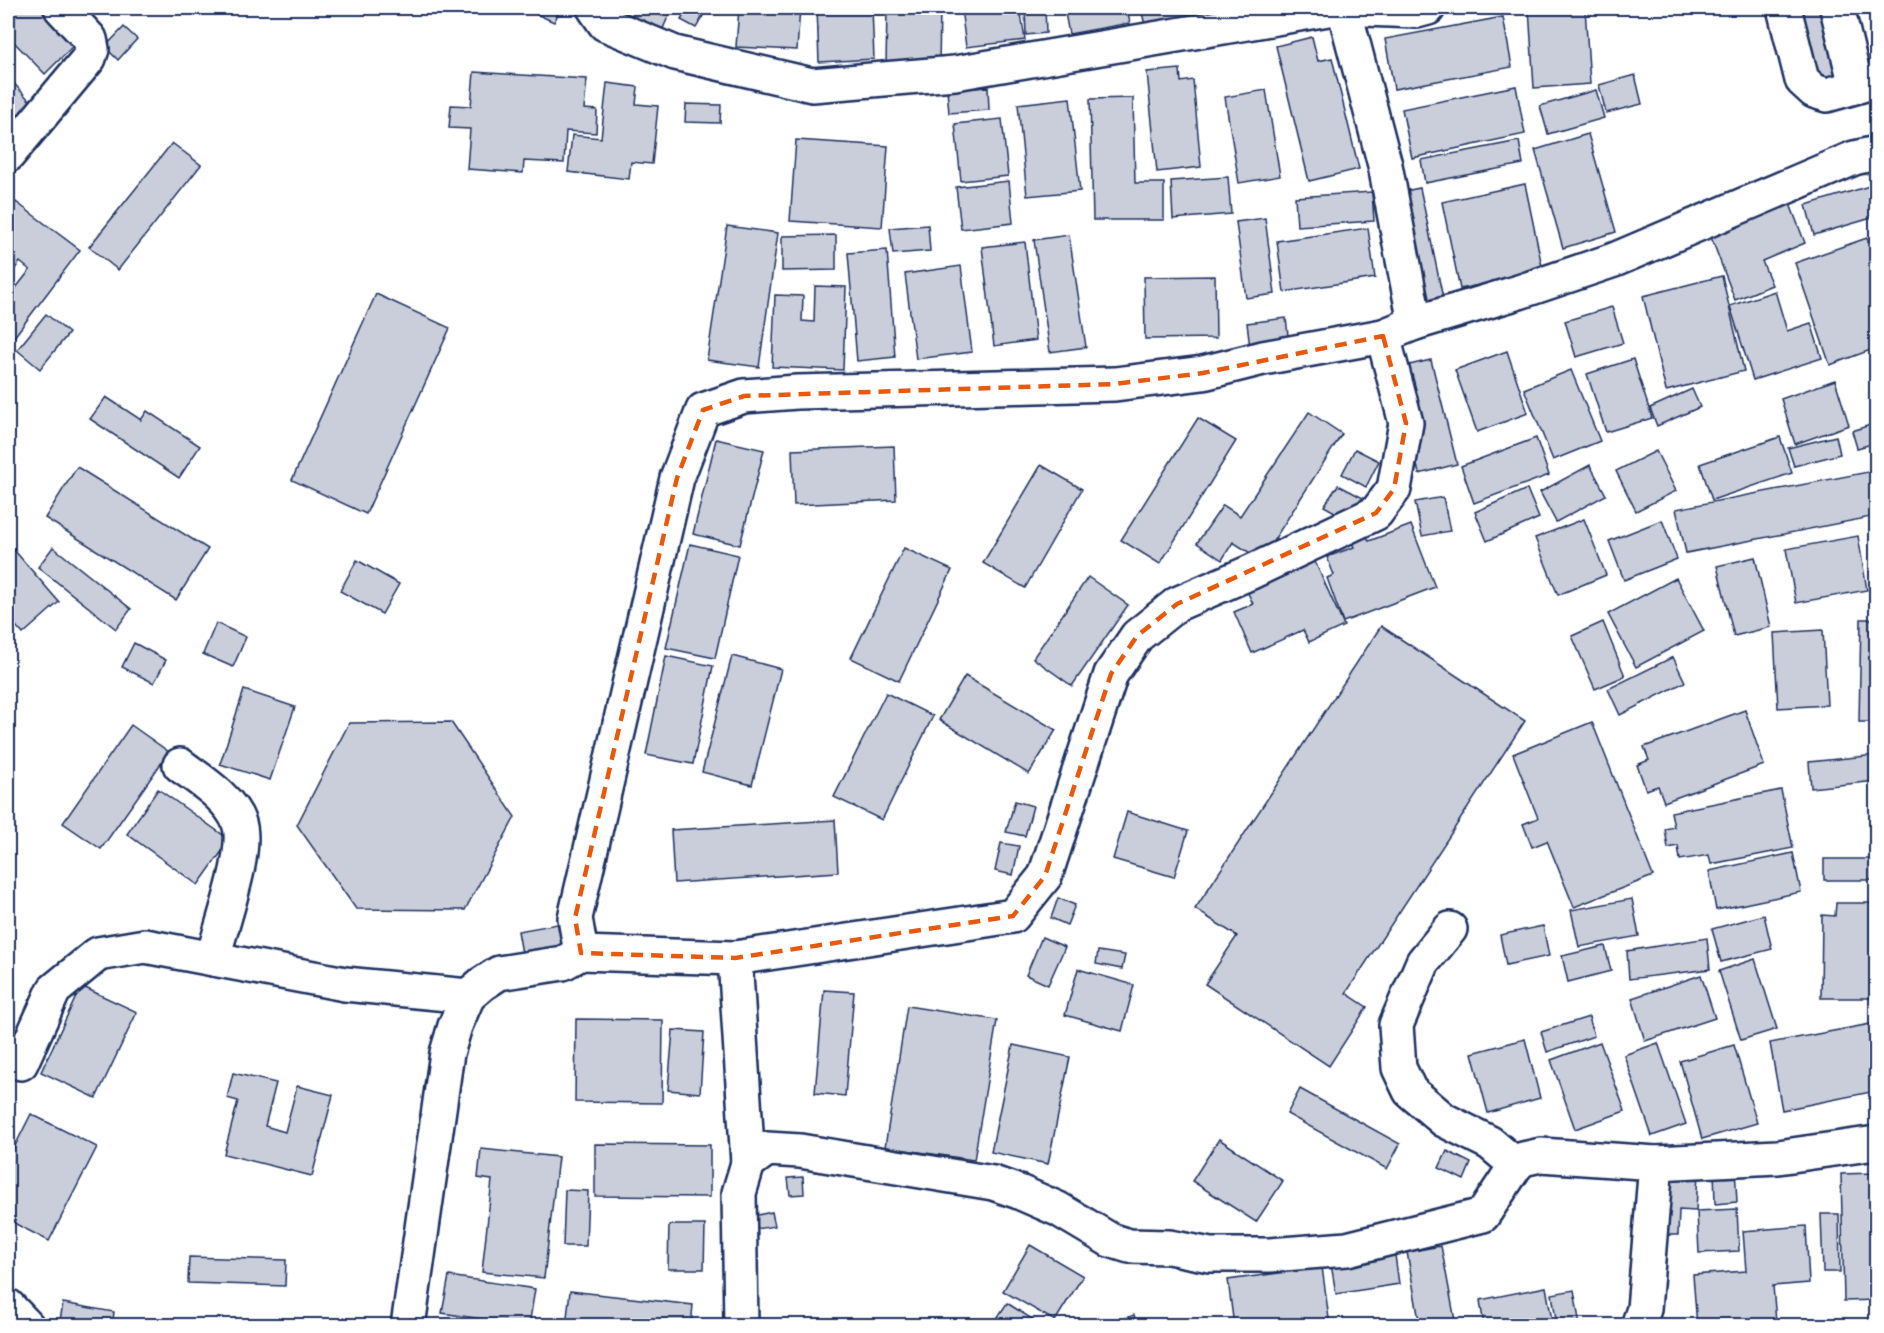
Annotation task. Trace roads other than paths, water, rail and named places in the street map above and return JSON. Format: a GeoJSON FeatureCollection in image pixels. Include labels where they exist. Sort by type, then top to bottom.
{"type":"FeatureCollection","features":[{"type":"Feature","properties":{"kind":"street"},"geometry":{"type":"LineString","coordinates":[[8,155],[89,58],[92,49],[90,39],[61,8]]}},
{"type":"Feature","properties":{"kind":"street"},"geometry":{"type":"LineString","coordinates":[[594,8],[606,24],[675,53],[813,85],[955,73],[1335,8],[1418,11],[1428,8]]}},
{"type":"Feature","properties":{"kind":"street"},"geometry":{"type":"LineString","coordinates":[[1335,8],[1344,12],[1347,20],[1385,165],[1415,323]]}},
{"type":"Feature","properties":{"kind":"street"},"geometry":{"type":"LineString","coordinates":[[1784,8],[1802,80],[1814,92],[1827,95],[1866,84],[1837,8]]}},
{"type":"Feature","properties":{"kind":"street"},"geometry":{"type":"LineString","coordinates":[[581,953],[575,918],[677,478],[703,410],[744,396],[797,392],[1115,384],[1203,373],[1263,358],[1383,336],[1415,323],[1519,292],[1614,260],[1854,158],[1876,153]]}},
{"type":"Feature","properties":{"kind":"street"},"geometry":{"type":"LineString","coordinates":[[408,1326],[447,1053],[455,1026],[468,996],[499,973],[563,963],[581,953],[735,958],[1013,916],[1045,876],[1111,674],[1137,636],[1178,604],[1376,513],[1388,499],[1394,489],[1399,469],[1406,423],[1383,336]]}},
{"type":"Feature","properties":{"kind":"street"},"geometry":{"type":"LineString","coordinates":[[180,765],[222,800],[239,822],[241,854],[213,959]]}},
{"type":"Feature","properties":{"kind":"street"},"geometry":{"type":"LineString","coordinates":[[1450,929],[1422,962],[1396,1025],[1399,1068],[1410,1091],[1444,1120],[1490,1143],[1516,1165]]}},
{"type":"Feature","properties":{"kind":"street"},"geometry":{"type":"LineString","coordinates":[[21,1063],[54,990],[98,954],[145,946],[345,984],[468,996]]}},
{"type":"Feature","properties":{"kind":"street"},"geometry":{"type":"LineString","coordinates":[[735,958],[748,1163],[739,1192],[741,1326]]}},
{"type":"Feature","properties":{"kind":"street"},"geometry":{"type":"LineString","coordinates":[[748,1163],[767,1149],[800,1151],[993,1183],[1048,1205],[1110,1240],[1129,1246],[1169,1247],[1210,1255],[1260,1255],[1347,1249],[1483,1215],[1516,1165],[1522,1159],[1541,1155],[1656,1163],[1778,1157],[1876,1143]]}},
{"type":"Feature","properties":{"kind":"street"},"geometry":{"type":"LineString","coordinates":[[1638,1326],[1644,1309],[1656,1163]]}},
{"type":"Feature","properties":{"kind":"street"},"geometry":{"type":"LineString","coordinates":[[8,1306],[27,1326]]}}]}
